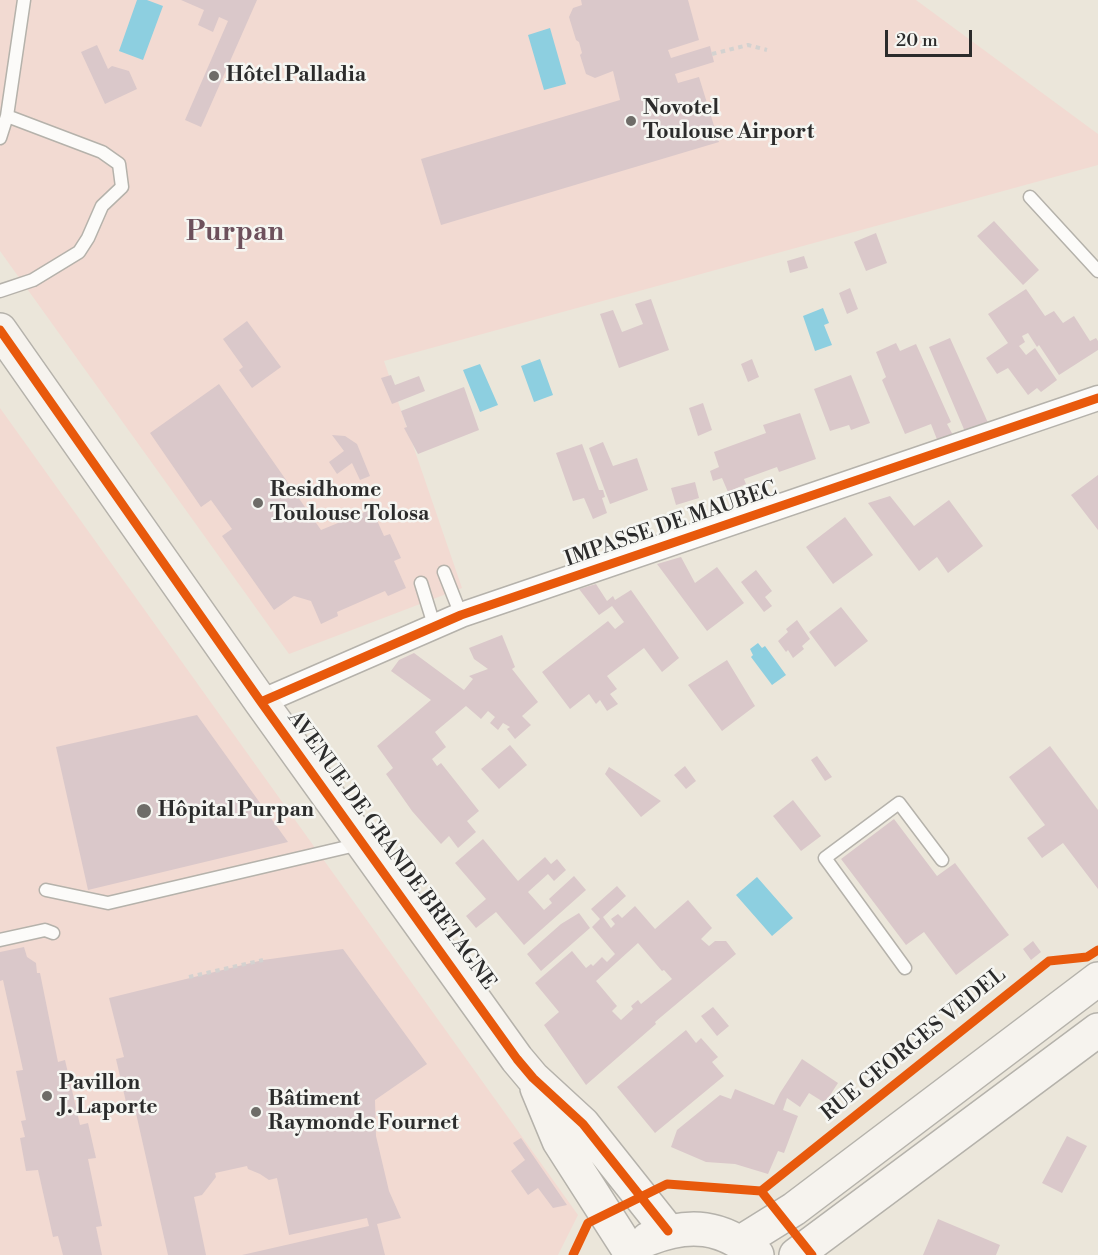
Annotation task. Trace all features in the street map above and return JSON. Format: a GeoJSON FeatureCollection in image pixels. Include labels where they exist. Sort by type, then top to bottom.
{"type":"FeatureCollection","features":[{"type":"Feature","properties":{"kind":"main road","name":"AVENUE DE GRANDE BRETAGNE"},"geometry":{"type":"LineString","coordinates":[[0,330],[261,702],[517,1059],[583,1124],[668,1231]]}},
{"type":"Feature","properties":{"kind":"main road"},"geometry":{"type":"LineString","coordinates":[[631,1254],[645,1241],[668,1231],[693,1228],[718,1232],[749,1249],[794,1209],[1098,979]]}},
{"type":"Feature","properties":{"kind":"main road"},"geometry":{"type":"LineString","coordinates":[[796,1255],[1098,1030]]}},
{"type":"Feature","properties":{"kind":"main road","name":"AVENUE DE GRANDE BRETAGNE"},"geometry":{"type":"LineString","coordinates":[[533,1077],[559,1141],[631,1254]]}},
{"type":"Feature","properties":{"kind":"street","name":"IMPASSE DE MAUBEC"},"geometry":{"type":"LineString","coordinates":[[261,702],[461,615],[1098,398]]}},
{"type":"Feature","properties":{"kind":"lane"},"geometry":{"type":"LineString","coordinates":[[0,138],[7,116],[24,0]]}},
{"type":"Feature","properties":{"kind":"lane"},"geometry":{"type":"LineString","coordinates":[[0,291],[33,280],[78,252],[88,238],[102,206],[122,187],[119,164],[102,152],[7,116]]}},
{"type":"Feature","properties":{"kind":"lane"},"geometry":{"type":"LineString","coordinates":[[1030,197],[1098,272]]}},
{"type":"Feature","properties":{"kind":"lane"},"geometry":{"type":"LineString","coordinates":[[444,572],[461,615]]}},
{"type":"Feature","properties":{"kind":"lane"},"geometry":{"type":"LineString","coordinates":[[421,583],[435,625]]}},
{"type":"Feature","properties":{"kind":"lane"},"geometry":{"type":"LineString","coordinates":[[905,968],[825,858],[899,803],[942,860]]}},
{"type":"Feature","properties":{"kind":"lane"},"geometry":{"type":"LineString","coordinates":[[46,890],[108,903],[363,843]]}},
{"type":"Feature","properties":{"kind":"lane"},"geometry":{"type":"LineString","coordinates":[[0,940],[45,930],[53,933]]}},
{"type":"Feature","properties":{"kind":"path"},"geometry":{"type":"LineString","coordinates":[[712,54],[748,45],[767,50]]}},
{"type":"Feature","properties":{"kind":"path"},"geometry":{"type":"LineString","coordinates":[[189,977],[263,960]]}},
{"type":"Feature","properties":{"kind":"shaded area"},"geometry":{"type":"Polygon","coordinates":[[[0,0],[916,0],[1098,134],[1098,165],[384,361],[462,588],[289,654],[0,251],[0,0]]]}},
{"type":"Feature","properties":{"kind":"shaded area","name":"Hôpital Purpan"},"geometry":{"type":"Polygon","coordinates":[[[0,408],[578,1215],[558,1255],[0,1255],[0,408]]]}},
{"type":"Feature","properties":{"kind":"water"},"geometry":{"type":"Polygon","coordinates":[[[137,0],[147,0],[163,6],[143,60],[119,51],[137,0]]]}},
{"type":"Feature","properties":{"kind":"water"},"geometry":{"type":"Polygon","coordinates":[[[550,28],[566,84],[544,90],[528,35],[550,28]]]}},
{"type":"Feature","properties":{"kind":"water"},"geometry":{"type":"Polygon","coordinates":[[[823,308],[829,323],[824,325],[832,345],[815,351],[803,316],[823,308]]]}},
{"type":"Feature","properties":{"kind":"water"},"geometry":{"type":"Polygon","coordinates":[[[540,359],[553,395],[534,402],[521,366],[540,359]]]}},
{"type":"Feature","properties":{"kind":"water"},"geometry":{"type":"Polygon","coordinates":[[[480,364],[498,405],[480,412],[463,370],[480,364]]]}},
{"type":"Feature","properties":{"kind":"water"},"geometry":{"type":"Polygon","coordinates":[[[758,643],[762,648],[765,646],[786,675],[772,685],[751,657],[753,655],[750,649],[758,643]]]}},
{"type":"Feature","properties":{"kind":"water"},"geometry":{"type":"Polygon","coordinates":[[[757,877],[793,918],[772,936],[736,895],[757,877]]]}},
{"type":"Feature","properties":{"kind":"building","name":"Hôtel Palladia"},"geometry":{"type":"Polygon","coordinates":[[[181,0],[257,0],[201,127],[185,120],[228,21],[219,17],[213,32],[198,25],[204,10],[181,0]]]}},
{"type":"Feature","properties":{"kind":"building","name":"Novotel Toulouse Airport"},"geometry":{"type":"Polygon","coordinates":[[[581,0],[688,0],[699,40],[668,50],[671,58],[710,46],[714,62],[675,74],[678,83],[699,77],[719,142],[441,225],[421,159],[620,100],[613,71],[595,78],[586,74],[580,55],[582,53],[579,42],[576,40],[569,17],[573,8],[582,5],[581,0]]]}},
{"type":"Feature","properties":{"kind":"building"},"geometry":{"type":"Polygon","coordinates":[[[97,45],[108,69],[112,66],[129,71],[137,89],[105,104],[81,52],[97,45]]]}},
{"type":"Feature","properties":{"kind":"building"},"geometry":{"type":"Polygon","coordinates":[[[994,221],[1039,270],[1023,285],[977,236],[994,221]]]}},
{"type":"Feature","properties":{"kind":"building"},"geometry":{"type":"Polygon","coordinates":[[[876,233],[887,263],[866,271],[854,242],[876,233]]]}},
{"type":"Feature","properties":{"kind":"building"},"geometry":{"type":"Polygon","coordinates":[[[804,256],[808,268],[790,273],[787,261],[804,256]]]}},
{"type":"Feature","properties":{"kind":"building"},"geometry":{"type":"Polygon","coordinates":[[[850,288],[858,309],[847,314],[839,293],[850,288]]]}},
{"type":"Feature","properties":{"kind":"building"},"geometry":{"type":"Polygon","coordinates":[[[1026,289],[1045,316],[1054,311],[1063,323],[1074,316],[1090,341],[1096,338],[1098,341],[1098,350],[1059,375],[1028,333],[1022,336],[1025,342],[1019,346],[1026,355],[1035,348],[1057,380],[1041,392],[1037,388],[1028,395],[1008,368],[997,374],[986,358],[1008,343],[988,314],[1026,289]]]}},
{"type":"Feature","properties":{"kind":"building"},"geometry":{"type":"Polygon","coordinates":[[[651,299],[669,350],[619,368],[600,314],[613,310],[622,332],[643,324],[635,304],[651,299]]]}},
{"type":"Feature","properties":{"kind":"building"},"geometry":{"type":"Polygon","coordinates":[[[247,321],[281,367],[252,388],[239,370],[243,367],[223,339],[247,321]]]}},
{"type":"Feature","properties":{"kind":"building"},"geometry":{"type":"Polygon","coordinates":[[[950,338],[989,425],[966,434],[929,347],[950,338]]]}},
{"type":"Feature","properties":{"kind":"building"},"geometry":{"type":"Polygon","coordinates":[[[896,343],[900,351],[916,344],[951,422],[947,424],[954,437],[938,442],[931,424],[905,434],[882,380],[886,377],[876,352],[896,343]]]}},
{"type":"Feature","properties":{"kind":"building"},"geometry":{"type":"Polygon","coordinates":[[[752,359],[759,377],[748,382],[741,364],[752,359]]]}},
{"type":"Feature","properties":{"kind":"building"},"geometry":{"type":"Polygon","coordinates":[[[391,375],[395,385],[419,376],[425,391],[392,404],[381,378],[391,375]]]}},
{"type":"Feature","properties":{"kind":"building"},"geometry":{"type":"Polygon","coordinates":[[[851,375],[870,423],[851,430],[849,425],[830,431],[814,389],[851,375]]]}},
{"type":"Feature","properties":{"kind":"building","name":"Residhome Toulouse Tolosa"},"geometry":{"type":"Polygon","coordinates":[[[219,384],[321,530],[372,509],[384,536],[390,534],[401,558],[394,561],[406,588],[388,596],[385,591],[337,612],[338,616],[321,624],[311,601],[294,596],[274,610],[222,536],[232,529],[211,500],[201,507],[150,433],[219,384]]]}},
{"type":"Feature","properties":{"kind":"building"},"geometry":{"type":"Polygon","coordinates":[[[464,387],[479,430],[418,454],[404,428],[407,427],[401,411],[464,387]]]}},
{"type":"Feature","properties":{"kind":"building"},"geometry":{"type":"Polygon","coordinates":[[[703,403],[712,430],[698,436],[689,408],[703,403]]]}},
{"type":"Feature","properties":{"kind":"building"},"geometry":{"type":"Polygon","coordinates":[[[800,413],[816,459],[779,472],[777,467],[744,479],[746,484],[728,492],[722,478],[713,481],[710,471],[719,467],[714,452],[766,433],[763,425],[800,413]]]}},
{"type":"Feature","properties":{"kind":"building"},"geometry":{"type":"Polygon","coordinates":[[[332,435],[345,436],[357,444],[370,476],[360,480],[352,463],[337,474],[329,462],[344,451],[332,435]]]}},
{"type":"Feature","properties":{"kind":"building"},"geometry":{"type":"Polygon","coordinates":[[[603,442],[613,466],[637,458],[648,490],[610,504],[589,448],[603,442]]]}},
{"type":"Feature","properties":{"kind":"building"},"geometry":{"type":"Polygon","coordinates":[[[582,444],[599,490],[603,490],[605,497],[602,498],[607,513],[593,519],[584,498],[573,501],[556,453],[582,444]]]}},
{"type":"Feature","properties":{"kind":"building"},"geometry":{"type":"Polygon","coordinates":[[[1098,475],[1098,530],[1071,495],[1098,475]]]}},
{"type":"Feature","properties":{"kind":"building"},"geometry":{"type":"Polygon","coordinates":[[[695,482],[699,498],[676,505],[671,488],[695,482]]]}},
{"type":"Feature","properties":{"kind":"building"},"geometry":{"type":"Polygon","coordinates":[[[890,496],[914,526],[949,500],[983,546],[948,573],[937,557],[919,571],[868,503],[890,496]]]}},
{"type":"Feature","properties":{"kind":"building"},"geometry":{"type":"Polygon","coordinates":[[[845,517],[873,555],[833,584],[806,547],[845,517]]]}},
{"type":"Feature","properties":{"kind":"building"},"geometry":{"type":"Polygon","coordinates":[[[681,557],[695,583],[717,567],[744,603],[707,631],[657,564],[681,557]]]}},
{"type":"Feature","properties":{"kind":"building"},"geometry":{"type":"Polygon","coordinates":[[[756,570],[772,591],[765,597],[772,606],[764,612],[741,582],[756,570]]]}},
{"type":"Feature","properties":{"kind":"building"},"geometry":{"type":"Polygon","coordinates":[[[596,584],[607,601],[613,596],[615,600],[631,590],[679,658],[662,672],[644,648],[607,676],[617,689],[610,694],[618,704],[607,711],[600,700],[596,704],[589,694],[570,709],[542,672],[608,621],[615,629],[624,622],[612,606],[599,615],[579,589],[596,584]]]}},
{"type":"Feature","properties":{"kind":"building"},"geometry":{"type":"Polygon","coordinates":[[[841,607],[868,641],[835,667],[809,632],[841,607]]]}},
{"type":"Feature","properties":{"kind":"building"},"geometry":{"type":"Polygon","coordinates":[[[797,620],[810,639],[802,646],[804,649],[793,658],[778,641],[788,632],[786,629],[797,620]]]}},
{"type":"Feature","properties":{"kind":"building"},"geometry":{"type":"Polygon","coordinates":[[[502,635],[515,667],[512,669],[538,702],[522,716],[531,725],[515,739],[507,729],[510,727],[503,723],[498,730],[490,723],[495,717],[488,711],[481,719],[466,706],[435,732],[446,747],[432,759],[437,766],[441,763],[479,811],[467,821],[476,832],[458,848],[449,836],[441,844],[412,811],[386,774],[393,768],[377,746],[431,700],[391,671],[399,660],[414,653],[464,690],[473,679],[469,676],[488,669],[474,659],[469,648],[502,635]]]}},
{"type":"Feature","properties":{"kind":"building"},"geometry":{"type":"Polygon","coordinates":[[[727,660],[755,706],[722,731],[688,685],[727,660]]]}},
{"type":"Feature","properties":{"kind":"building"},"geometry":{"type":"Polygon","coordinates":[[[197,715],[288,842],[88,890],[56,747],[197,715]]]}},
{"type":"Feature","properties":{"kind":"building"},"geometry":{"type":"Polygon","coordinates":[[[510,745],[527,765],[499,789],[481,769],[510,745]]]}},
{"type":"Feature","properties":{"kind":"building"},"geometry":{"type":"Polygon","coordinates":[[[1050,746],[1098,810],[1098,889],[1063,843],[1042,858],[1027,838],[1045,825],[1009,777],[1050,746]]]}},
{"type":"Feature","properties":{"kind":"building"},"geometry":{"type":"Polygon","coordinates":[[[817,756],[832,777],[825,781],[811,760],[817,756]]]}},
{"type":"Feature","properties":{"kind":"building"},"geometry":{"type":"Polygon","coordinates":[[[685,766],[696,781],[686,789],[674,775],[685,766]]]}},
{"type":"Feature","properties":{"kind":"building"},"geometry":{"type":"Polygon","coordinates":[[[609,767],[661,801],[641,817],[605,774],[609,767]]]}},
{"type":"Feature","properties":{"kind":"building"},"geometry":{"type":"Polygon","coordinates":[[[793,800],[821,836],[801,851],[773,816],[793,800]]]}},
{"type":"Feature","properties":{"kind":"building"},"geometry":{"type":"Polygon","coordinates":[[[894,819],[937,876],[955,863],[1009,935],[956,975],[924,932],[906,945],[841,859],[894,819]]]}},
{"type":"Feature","properties":{"kind":"building"},"geometry":{"type":"Polygon","coordinates":[[[483,839],[518,881],[545,857],[551,864],[557,859],[566,870],[554,881],[548,874],[528,892],[544,910],[552,903],[549,899],[574,876],[586,890],[524,945],[496,912],[476,928],[466,916],[486,899],[455,863],[483,839]]]}},
{"type":"Feature","properties":{"kind":"building"},"geometry":{"type":"Polygon","coordinates":[[[617,886],[626,896],[603,917],[611,928],[615,924],[611,919],[618,914],[622,918],[635,906],[655,929],[688,900],[712,928],[701,939],[709,946],[715,941],[726,941],[736,954],[655,1022],[656,1024],[586,1085],[544,1025],[559,1012],[535,983],[572,951],[586,968],[591,964],[593,966],[602,957],[607,962],[615,954],[592,927],[600,919],[591,909],[617,886]],[[638,943],[596,981],[617,1006],[612,1011],[621,1020],[633,1009],[631,1006],[638,1000],[641,1004],[672,979],[664,970],[662,971],[638,943]]]}},
{"type":"Feature","properties":{"kind":"building"},"geometry":{"type":"Polygon","coordinates":[[[579,913],[590,928],[541,971],[527,954],[561,924],[579,913]]]}},
{"type":"Feature","properties":{"kind":"building"},"geometry":{"type":"Polygon","coordinates":[[[1033,941],[1041,952],[1031,960],[1023,949],[1033,941]]]}},
{"type":"Feature","properties":{"kind":"building","name":"Pavillon J. Laporte"},"geometry":{"type":"Polygon","coordinates":[[[24,947],[27,957],[36,963],[37,973],[40,973],[58,1062],[65,1060],[80,1125],[88,1123],[96,1158],[88,1159],[102,1226],[96,1227],[102,1255],[63,1255],[58,1236],[53,1237],[38,1170],[26,1171],[20,1138],[25,1137],[21,1121],[26,1120],[16,1071],[23,1070],[3,980],[0,981],[0,952],[24,947]]]}},
{"type":"Feature","properties":{"kind":"building","name":"Bâtiment Raymonde Fournet"},"geometry":{"type":"Polygon","coordinates":[[[343,949],[427,1064],[375,1100],[376,1136],[389,1191],[401,1218],[377,1224],[385,1255],[242,1255],[369,1226],[367,1218],[289,1235],[277,1178],[269,1180],[248,1169],[247,1166],[215,1173],[216,1177],[202,1195],[194,1197],[206,1255],[168,1255],[133,1100],[126,1102],[116,1059],[124,1057],[109,998],[263,960],[343,949]]]}},
{"type":"Feature","properties":{"kind":"building"},"geometry":{"type":"Polygon","coordinates":[[[713,1007],[729,1026],[717,1036],[701,1016],[713,1007]]]}},
{"type":"Feature","properties":{"kind":"building"},"geometry":{"type":"Polygon","coordinates":[[[686,1030],[696,1043],[701,1038],[718,1057],[712,1062],[724,1076],[655,1133],[617,1087],[686,1030]]]}},
{"type":"Feature","properties":{"kind":"building"},"geometry":{"type":"Polygon","coordinates":[[[802,1059],[838,1083],[825,1103],[809,1093],[800,1107],[787,1098],[783,1110],[798,1116],[784,1153],[778,1151],[768,1174],[735,1164],[706,1162],[671,1147],[677,1130],[720,1095],[731,1099],[735,1089],[774,1105],[802,1059]]]}},
{"type":"Feature","properties":{"kind":"building"},"geometry":{"type":"Polygon","coordinates":[[[1067,1136],[1087,1146],[1062,1193],[1042,1183],[1067,1136]]]}},
{"type":"Feature","properties":{"kind":"building"},"geometry":{"type":"Polygon","coordinates":[[[521,1138],[567,1205],[553,1208],[538,1188],[528,1195],[511,1171],[525,1160],[513,1143],[521,1138]]]}},
{"type":"Feature","properties":{"kind":"building"},"geometry":{"type":"Polygon","coordinates":[[[938,1219],[1000,1245],[996,1255],[923,1255],[938,1219]]]}},
{"type":"Feature","properties":{"kind":"cycle path"},"geometry":{"type":"LineString","coordinates":[[0,330],[261,702],[517,1059],[533,1078],[583,1124],[668,1231]]}},
{"type":"Feature","properties":{"kind":"cycle path"},"geometry":{"type":"LineString","coordinates":[[261,702],[461,615],[1098,398]]}},
{"type":"Feature","properties":{"kind":"cycle path","name":"RUE GEORGES VEDEL"},"geometry":{"type":"LineString","coordinates":[[761,1191],[1049,961],[1087,957],[1098,950]]}},
{"type":"Feature","properties":{"kind":"cycle path"},"geometry":{"type":"LineString","coordinates":[[573,1255],[588,1223],[667,1184],[761,1191],[812,1255]]}},
{"type":"Feature","properties":{"kind":"place","name":"Hôtel Palladia"},"geometry":{"type":"Point","coordinates":[214,76]}},
{"type":"Feature","properties":{"kind":"place","name":"Novotel Toulouse Airport"},"geometry":{"type":"Point","coordinates":[631,121]}},
{"type":"Feature","properties":{"kind":"place","name":"Residhome Toulouse Tolosa"},"geometry":{"type":"Point","coordinates":[258,503]}},
{"type":"Feature","properties":{"kind":"place","name":"Hôpital Purpan"},"geometry":{"type":"Point","coordinates":[144,811]}},
{"type":"Feature","properties":{"kind":"place","name":"Pavillon J. Laporte"},"geometry":{"type":"Point","coordinates":[47,1096]}},
{"type":"Feature","properties":{"kind":"place","name":"Bâtiment Raymonde Fournet"},"geometry":{"type":"Point","coordinates":[256,1112]}},
{"type":"Feature","properties":{"kind":"district","name":"Purpan"},"geometry":{"type":"Point","coordinates":[235,234]}}]}
